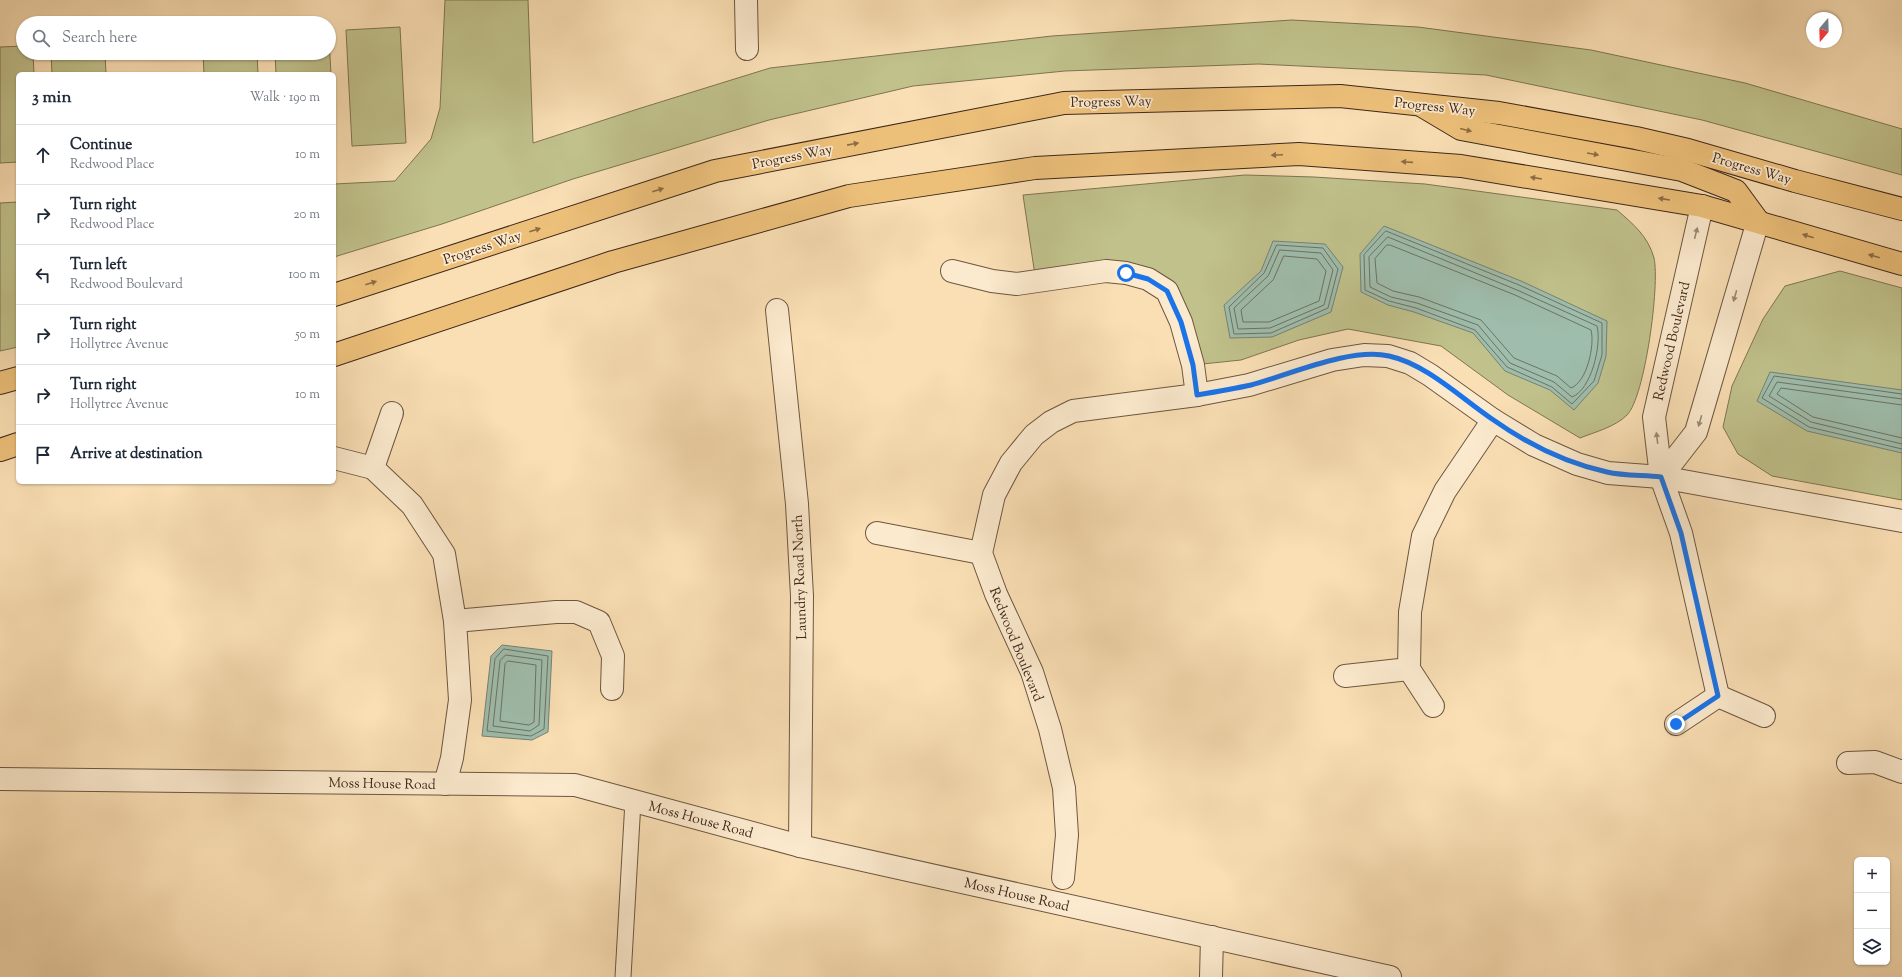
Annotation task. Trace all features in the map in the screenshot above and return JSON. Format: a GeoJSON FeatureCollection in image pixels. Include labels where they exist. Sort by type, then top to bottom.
{"type":"FeatureCollection","features":[{"type":"Feature","properties":{"kind":"main road","name":"Progress Way"},"geometry":{"type":"LineString","coordinates":[[336,294],[715,171],[1064,103],[1340,96],[1499,113],[1636,138],[1688,150],[1795,181],[1902,209]]}},
{"type":"Feature","properties":{"kind":"main road"},"geometry":{"type":"LineString","coordinates":[[1420,104],[1461,129],[1682,170],[1736,191],[1758,221]]}},
{"type":"Feature","properties":{"kind":"main road"},"geometry":{"type":"LineString","coordinates":[[336,353],[613,262],[849,196],[1035,168],[1299,154],[1461,166],[1702,206],[1902,264]]}},
{"type":"Feature","properties":{"kind":"main road"},"geometry":{"type":"LineString","coordinates":[[1702,206],[1752,185],[1795,181]]}},
{"type":"Feature","properties":{"kind":"main road"},"geometry":{"type":"LineString","coordinates":[[0,383],[16,379]]}},
{"type":"Feature","properties":{"kind":"main road"},"geometry":{"type":"LineString","coordinates":[[0,450],[16,445]]}},
{"type":"Feature","properties":{"kind":"street"},"geometry":{"type":"LineString","coordinates":[[746,0],[747,49]]}},
{"type":"Feature","properties":{"kind":"street","name":"Redwood Boulevard"},"geometry":{"type":"LineString","coordinates":[[1702,206],[1654,417],[1661,477],[1681,533],[1718,696]]}},
{"type":"Feature","properties":{"kind":"street"},"geometry":{"type":"LineString","coordinates":[[1661,477],[1696,432],[1758,221]]}},
{"type":"Feature","properties":{"kind":"street"},"geometry":{"type":"LineString","coordinates":[[952,270],[992,281],[1017,284],[1106,270],[1126,273],[1148,279],[1167,291],[1181,322],[1193,365],[1197,395]]}},
{"type":"Feature","properties":{"kind":"street","name":"Laundry Road North"},"geometry":{"type":"LineString","coordinates":[[778,310],[797,504],[802,596],[800,846]]}},
{"type":"Feature","properties":{"kind":"street"},"geometry":{"type":"LineString","coordinates":[[877,533],[981,553],[994,495],[1011,462],[1034,435],[1051,422],[1072,411],[1197,395],[1250,385],[1332,360],[1364,355],[1388,356],[1410,363],[1493,420],[1534,445],[1577,464],[1608,473],[1661,477],[1902,521]]}},
{"type":"Feature","properties":{"kind":"street"},"geometry":{"type":"LineString","coordinates":[[373,468],[392,413]]}},
{"type":"Feature","properties":{"kind":"street"},"geometry":{"type":"LineString","coordinates":[[1433,706],[1409,670],[1410,612],[1423,536],[1445,491],[1493,420]]}},
{"type":"Feature","properties":{"kind":"street"},"geometry":{"type":"LineString","coordinates":[[336,459],[373,468],[412,506],[444,554],[455,621],[460,700],[452,758],[445,784]]}},
{"type":"Feature","properties":{"kind":"street","name":"Redwood Boulevard"},"geometry":{"type":"LineString","coordinates":[[981,553],[996,594],[1032,672],[1050,729],[1064,788],[1066,835],[1063,878]]}},
{"type":"Feature","properties":{"kind":"street"},"geometry":{"type":"LineString","coordinates":[[455,621],[556,612],[576,612],[599,622],[613,656],[612,689]]}},
{"type":"Feature","properties":{"kind":"street"},"geometry":{"type":"LineString","coordinates":[[1345,676],[1409,670]]}},
{"type":"Feature","properties":{"kind":"street"},"geometry":{"type":"LineString","coordinates":[[1676,724],[1718,696],[1764,716]]}},
{"type":"Feature","properties":{"kind":"street"},"geometry":{"type":"LineString","coordinates":[[1848,763],[1875,762],[1902,772]]}},
{"type":"Feature","properties":{"kind":"street","name":"Moss House Road"},"geometry":{"type":"LineString","coordinates":[[0,779],[576,785],[800,846],[1390,977]]}},
{"type":"Feature","properties":{"kind":"street"},"geometry":{"type":"LineString","coordinates":[[1211,977],[1212,938]]}},
{"type":"Feature","properties":{"kind":"lane"},"geometry":{"type":"LineString","coordinates":[[623,977],[634,801]]}},
{"type":"Feature","properties":{"kind":"green space"},"geometry":{"type":"Polygon","coordinates":[[[445,0],[528,0],[533,143],[770,68],[1052,36],[1292,20],[1418,27],[1591,50],[1745,83],[1902,129],[1902,175],[1702,120],[1486,75],[1258,64],[1065,71],[913,86],[769,120],[573,179],[442,224],[336,256],[336,184],[395,181],[431,139],[440,108],[445,0]]]}},
{"type":"Feature","properties":{"kind":"green space"},"geometry":{"type":"Polygon","coordinates":[[[400,27],[406,143],[352,146],[346,30],[400,27]]]}},
{"type":"Feature","properties":{"kind":"green space"},"geometry":{"type":"Polygon","coordinates":[[[16,46],[16,60],[33,60],[34,72],[16,72],[16,162],[0,163],[0,47],[16,46]]]}},
{"type":"Feature","properties":{"kind":"green space"},"geometry":{"type":"Polygon","coordinates":[[[51,60],[105,60],[106,72],[52,72],[51,60]]]}},
{"type":"Feature","properties":{"kind":"green space"},"geometry":{"type":"Polygon","coordinates":[[[203,60],[257,60],[258,72],[204,72],[203,60]]]}},
{"type":"Feature","properties":{"kind":"green space"},"geometry":{"type":"Polygon","coordinates":[[[275,60],[330,60],[331,72],[276,72],[275,60]]]}},
{"type":"Feature","properties":{"kind":"green space"},"geometry":{"type":"Polygon","coordinates":[[[1245,175],[1314,177],[1425,184],[1617,210],[1629,220],[1644,237],[1654,258],[1655,291],[1650,340],[1640,387],[1634,404],[1627,415],[1617,423],[1580,438],[1508,395],[1441,346],[1348,329],[1299,340],[1241,360],[1193,365],[1148,279],[1036,282],[1023,195],[1245,175]]]}},
{"type":"Feature","properties":{"kind":"green space"},"geometry":{"type":"Polygon","coordinates":[[[16,202],[16,347],[0,351],[0,203],[16,202]]]}},
{"type":"Feature","properties":{"kind":"green space"},"geometry":{"type":"Polygon","coordinates":[[[1840,271],[1902,288],[1902,500],[1772,476],[1738,454],[1723,427],[1732,386],[1763,319],[1785,286],[1840,271]]]}},
{"type":"Feature","properties":{"kind":"water"},"geometry":{"type":"Polygon","coordinates":[[[1384,226],[1521,281],[1607,321],[1606,356],[1598,383],[1574,410],[1550,390],[1505,371],[1473,333],[1414,312],[1388,305],[1361,292],[1360,254],[1384,226]]]}},
{"type":"Feature","properties":{"kind":"water"},"geometry":{"type":"Polygon","coordinates":[[[1273,241],[1325,244],[1343,267],[1331,312],[1272,337],[1230,338],[1224,305],[1261,271],[1273,241]]]}},
{"type":"Feature","properties":{"kind":"water"},"geometry":{"type":"Polygon","coordinates":[[[1770,372],[1902,390],[1902,453],[1807,431],[1757,401],[1770,372]]]}},
{"type":"Feature","properties":{"kind":"water"},"geometry":{"type":"Polygon","coordinates":[[[502,645],[552,651],[548,732],[532,740],[482,736],[491,656],[502,645]]]}},
{"type":"Feature","properties":{"kind":"route"},"geometry":{"type":"LineString","coordinates":[[1126,273],[1148,279],[1167,291],[1181,322],[1193,365],[1197,395],[1250,385],[1332,360],[1364,355],[1388,356],[1410,363],[1430,375],[1493,420],[1534,445],[1577,464],[1608,473],[1661,477],[1681,533],[1718,696],[1676,724]]}}]}
